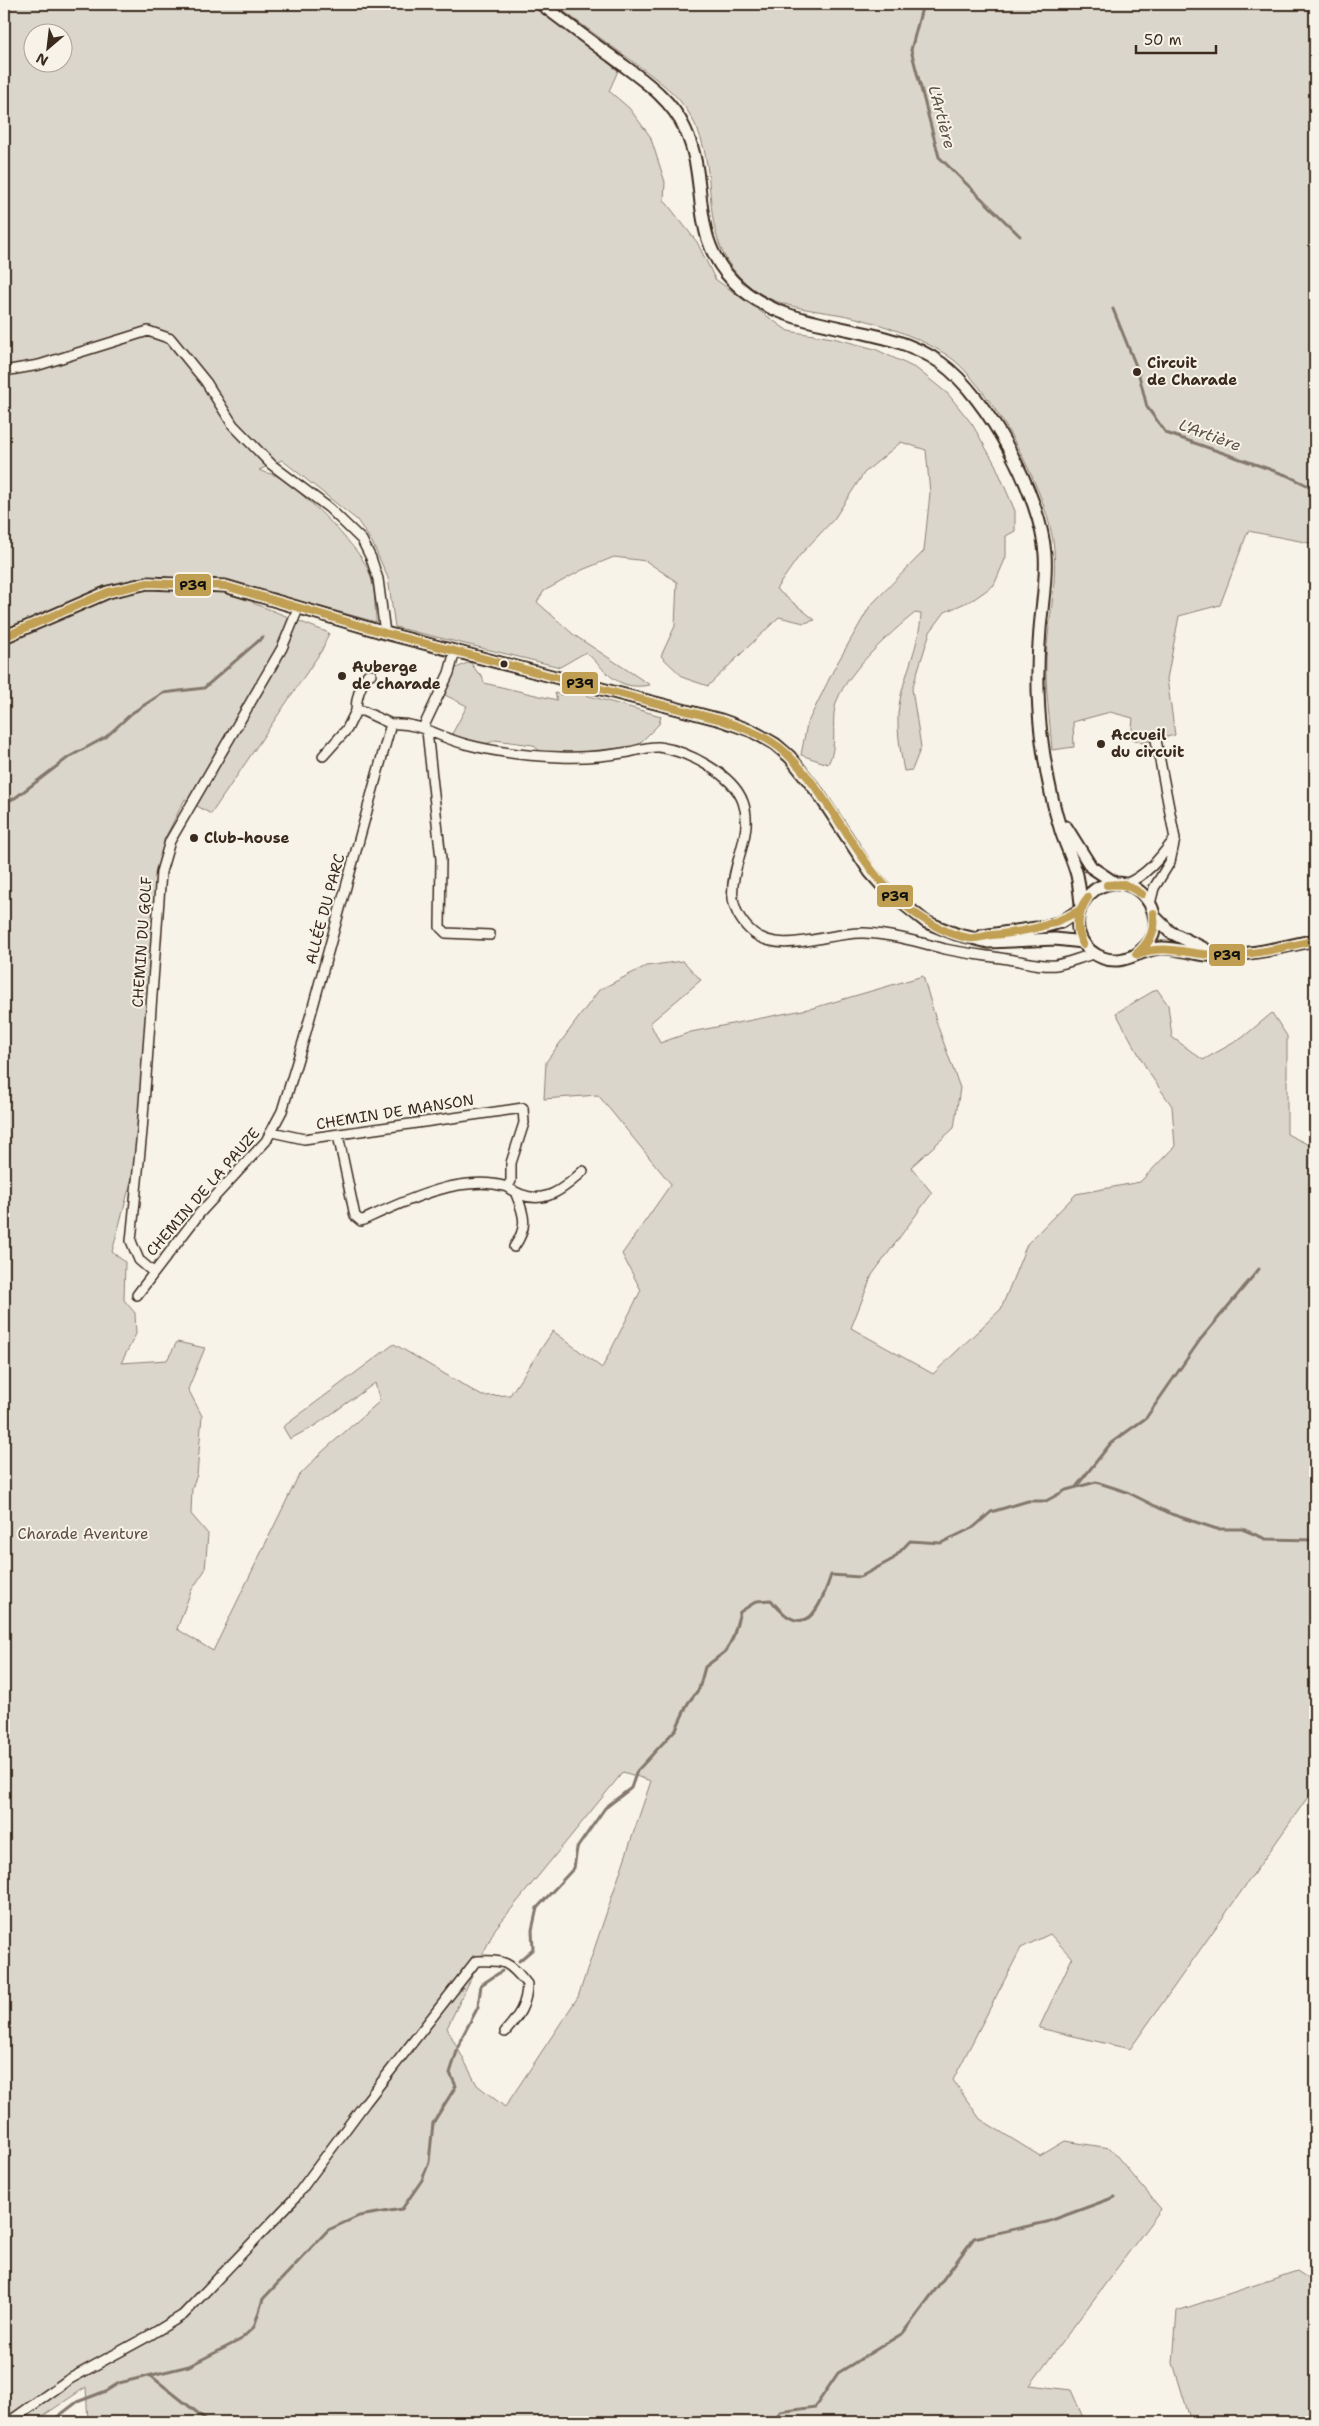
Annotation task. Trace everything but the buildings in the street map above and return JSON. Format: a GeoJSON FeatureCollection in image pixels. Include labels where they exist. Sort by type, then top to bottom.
{"type":"FeatureCollection","features":[{"type":"Feature","properties":{"kind":"street"},"geometry":{"type":"LineString","coordinates":[[541,4],[648,85],[673,108],[694,152],[705,234],[718,263],[736,284],[752,298],[782,313],[879,336],[926,353],[962,380],[994,424],[1030,498],[1044,544],[1045,569],[1040,632],[1038,703],[1044,761],[1061,830],[1077,875],[1080,907],[1078,932],[1082,942],[1094,954],[1115,961],[1159,948],[1206,955],[1257,953],[1315,940]]}},
{"type":"Feature","properties":{"kind":"street"},"geometry":{"type":"LineString","coordinates":[[4,371],[39,365],[148,331],[171,339],[206,382],[233,425],[272,465],[329,508],[362,540],[378,579],[385,633]]}},
{"type":"Feature","properties":{"kind":"street"},"geometry":{"type":"LineString","coordinates":[[4,637],[108,592],[148,583],[225,586],[385,633],[721,720],[752,731],[775,744],[790,757],[818,793],[870,872],[886,890],[926,922],[956,934],[1000,943],[1055,939],[1082,942]]}},
{"type":"Feature","properties":{"kind":"street","name":"CHEMIN DU GOLF"},"geometry":{"type":"LineString","coordinates":[[153,1272],[139,1260],[130,1241],[142,1131],[161,872],[170,841],[282,648],[298,609]]}},
{"type":"Feature","properties":{"kind":"street"},"geometry":{"type":"LineString","coordinates":[[455,651],[449,674],[425,729],[441,859],[440,926],[446,933],[490,934]]}},
{"type":"Feature","properties":{"kind":"street"},"geometry":{"type":"LineString","coordinates":[[322,756],[347,729],[356,711],[356,699],[362,682],[368,674],[371,674]]}},
{"type":"Feature","properties":{"kind":"street"},"geometry":{"type":"LineString","coordinates":[[356,711],[363,711],[391,724],[407,723],[477,747],[559,757],[588,757],[658,747],[678,753],[721,773],[735,786],[746,813],[743,841],[733,880],[733,901],[742,921],[752,931],[762,937],[789,942],[852,932],[872,933],[946,949],[1058,965],[1094,954]]}},
{"type":"Feature","properties":{"kind":"street","name":"ALLÉE DU PARC"},"geometry":{"type":"LineString","coordinates":[[272,1132],[282,1111],[304,1040],[391,724]]}},
{"type":"Feature","properties":{"kind":"street"},"geometry":{"type":"LineString","coordinates":[[1150,904],[1154,888],[1170,862],[1175,839],[1156,740]]}},
{"type":"Feature","properties":{"kind":"street"},"geometry":{"type":"LineString","coordinates":[[1054,801],[1080,851],[1091,866],[1142,893],[1150,904],[1154,916],[1153,934],[1148,944],[1136,955]]}},
{"type":"Feature","properties":{"kind":"street"},"geometry":{"type":"LineString","coordinates":[[974,938],[1043,927],[1061,922],[1080,907],[1086,896],[1101,886],[1138,878],[1150,868],[1175,839]]}},
{"type":"Feature","properties":{"kind":"street"},"geometry":{"type":"LineString","coordinates":[[1154,916],[1170,932],[1191,944],[1226,954]]}},
{"type":"Feature","properties":{"kind":"street","name":"CHEMIN DE MANSON"},"geometry":{"type":"LineString","coordinates":[[272,1132],[304,1139],[523,1108],[524,1123],[511,1163],[511,1181],[507,1188]]}},
{"type":"Feature","properties":{"kind":"street","name":"CHEMIN DE LA PAUZE"},"geometry":{"type":"LineString","coordinates":[[137,1295],[199,1214],[272,1132]]}},
{"type":"Feature","properties":{"kind":"street"},"geometry":{"type":"LineString","coordinates":[[338,1135],[355,1216],[361,1221],[415,1196],[462,1186],[495,1184],[507,1188],[516,1194],[537,1198],[552,1195],[568,1185],[583,1171]]}},
{"type":"Feature","properties":{"kind":"street"},"geometry":{"type":"LineString","coordinates":[[514,1248],[523,1234],[523,1211],[516,1194]]}},
{"type":"Feature","properties":{"kind":"street"},"geometry":{"type":"LineString","coordinates":[[9,2422],[68,2380],[183,2315],[294,2199],[476,1961],[503,1960],[516,1970],[527,1984],[527,1998],[519,2015],[505,2032]]}},
{"type":"Feature","properties":{"kind":"green space","name":"Charade Aventure"},"geometry":{"type":"Polygon","coordinates":[[[4,4],[541,4],[621,64],[609,91],[629,108],[650,136],[665,182],[664,200],[697,242],[715,279],[788,331],[833,338],[875,349],[917,369],[948,394],[972,424],[995,464],[1015,511],[1015,531],[1006,536],[1006,557],[994,585],[974,599],[945,612],[930,632],[912,689],[921,747],[912,770],[904,771],[899,738],[898,713],[901,693],[920,626],[921,614],[915,613],[893,631],[869,656],[847,682],[839,695],[834,714],[833,750],[828,764],[801,755],[807,724],[835,667],[870,606],[924,551],[930,493],[926,450],[901,442],[864,473],[834,519],[800,555],[776,589],[815,620],[804,623],[779,617],[708,686],[684,678],[661,656],[675,626],[677,582],[646,561],[614,557],[582,570],[544,591],[537,602],[574,635],[650,685],[639,686],[621,683],[614,679],[586,652],[560,667],[395,627],[388,578],[372,542],[357,520],[282,460],[259,470],[277,476],[287,482],[327,518],[353,546],[370,575],[376,622],[255,589],[253,603],[329,633],[322,650],[211,814],[185,799],[164,840],[143,1136],[112,1252],[125,1262],[124,1300],[135,1313],[136,1334],[121,1363],[167,1360],[177,1342],[205,1348],[188,1389],[202,1416],[197,1475],[192,1488],[191,1514],[208,1534],[205,1570],[191,1591],[177,1629],[213,1651],[298,1477],[322,1452],[380,1401],[375,1383],[316,1425],[290,1439],[283,1427],[394,1344],[482,1396],[510,1395],[553,1331],[602,1368],[641,1290],[622,1254],[671,1184],[598,1095],[544,1099],[546,1062],[599,990],[646,966],[683,961],[701,980],[650,1023],[660,1043],[691,1032],[813,1008],[923,976],[938,1027],[960,1088],[954,1128],[911,1167],[932,1193],[872,1275],[851,1328],[933,1374],[1001,1309],[1027,1244],[1076,1194],[1140,1182],[1175,1146],[1172,1106],[1149,1073],[1116,1013],[1157,989],[1168,1005],[1172,1037],[1203,1060],[1242,1038],[1272,1013],[1287,1036],[1287,1134],[1315,1148],[1315,1787],[1130,2049],[1039,2028],[1072,1958],[1050,1934],[1021,1948],[953,2080],[980,2119],[1040,2156],[1065,2141],[1110,2148],[1161,2209],[1030,2385],[1071,2390],[1085,2422],[88,2422],[86,2387],[34,2422],[4,2422],[4,4]],[[623,1772],[495,1929],[447,2028],[477,2085],[505,2107],[578,1997],[651,1781],[623,1772]]]}},
{"type":"Feature","properties":{"kind":"green space","name":"Circuit de Charade"},"geometry":{"type":"Polygon","coordinates":[[[554,4],[1315,4],[1315,544],[1248,531],[1220,605],[1179,616],[1167,679],[1175,735],[1142,743],[1131,738],[1133,718],[1110,712],[1073,722],[1074,747],[1052,750],[1046,670],[1055,563],[1050,527],[1042,502],[1018,448],[987,397],[955,361],[923,342],[898,331],[864,320],[810,310],[777,301],[761,294],[746,283],[732,268],[717,238],[711,206],[706,158],[699,133],[687,110],[673,93],[554,4]]]}},
{"type":"Feature","properties":{"kind":"green space"},"geometry":{"type":"Polygon","coordinates":[[[470,662],[478,673],[482,675],[484,683],[557,700],[555,693],[560,695],[575,692],[661,716],[659,724],[635,748],[580,754],[541,752],[533,745],[495,740],[485,744],[468,740],[452,734],[467,706],[445,695],[454,669],[470,662]]]}},
{"type":"Feature","properties":{"kind":"green space"},"geometry":{"type":"Polygon","coordinates":[[[1297,2271],[1315,2283],[1315,2422],[1191,2422],[1173,2363],[1177,2311],[1297,2271]]]}},
{"type":"Feature","properties":{"kind":"waterway","name":"L'Artière"},"geometry":{"type":"LineString","coordinates":[[923,4],[911,50],[939,157],[1020,236]]}},
{"type":"Feature","properties":{"kind":"waterway","name":"L'Artière"},"geometry":{"type":"LineString","coordinates":[[1113,309],[1138,371],[1147,407],[1166,433],[1286,475],[1315,489]]}},
{"type":"Feature","properties":{"kind":"waterway"},"geometry":{"type":"LineString","coordinates":[[4,803],[15,798],[69,757],[106,737],[132,713],[163,693],[204,688],[263,637]]}},
{"type":"Feature","properties":{"kind":"waterway"},"geometry":{"type":"LineString","coordinates":[[1076,1487],[1111,1443],[1146,1418],[1200,1340],[1259,1269]]}},
{"type":"Feature","properties":{"kind":"waterway"},"geometry":{"type":"LineString","coordinates":[[519,1961],[533,1949],[532,1930],[537,1908],[574,1868],[577,1848],[605,1808],[631,1788],[637,1771],[676,1729],[688,1703],[699,1689],[705,1667],[726,1651],[733,1637],[740,1612],[757,1601],[771,1600],[783,1613],[793,1619],[802,1620],[809,1617],[816,1610],[831,1575],[860,1577],[893,1559],[910,1541],[941,1543],[974,1527],[991,1512],[1028,1501],[1046,1501],[1066,1490],[1096,1482],[1127,1492],[1171,1514],[1217,1529],[1242,1529],[1266,1539],[1315,1540]]}},
{"type":"Feature","properties":{"kind":"waterway"},"geometry":{"type":"LineString","coordinates":[[51,2422],[77,2402],[106,2391],[119,2383],[189,2366],[240,2340],[254,2327],[263,2299],[328,2230],[359,2216],[402,2209],[422,2180],[429,2162],[433,2123],[456,2086],[450,2073],[461,2039],[478,2007],[481,1985],[502,1971]]}},
{"type":"Feature","properties":{"kind":"waterway"},"geometry":{"type":"LineString","coordinates":[[774,2422],[780,2412],[815,2407],[838,2373],[903,2333],[974,2238],[1047,2222],[1115,2197]]}},
{"type":"Feature","properties":{"kind":"waterway"},"geometry":{"type":"LineString","coordinates":[[151,2376],[209,2422]]}},
{"type":"Feature","properties":{"kind":"transit line","name":"P39"},"geometry":{"type":"LineString","coordinates":[[4,637],[108,592],[148,583],[225,586],[385,633],[721,720],[755,733],[778,746],[804,773],[868,865],[886,887],[906,907],[930,923],[949,932],[972,938],[1015,932],[1047,925],[1078,911]]}},
{"type":"Feature","properties":{"kind":"transit line","name":"P39"},"geometry":{"type":"LineString","coordinates":[[1107,885],[1117,884],[1126,886],[1142,894]]}},
{"type":"Feature","properties":{"kind":"transit line","name":"P39"},"geometry":{"type":"LineString","coordinates":[[1107,885],[1124,884],[1142,894]]}},
{"type":"Feature","properties":{"kind":"transit line","name":"P39"},"geometry":{"type":"LineString","coordinates":[[1083,944],[1077,926],[1081,908],[1088,897]]}},
{"type":"Feature","properties":{"kind":"transit line","name":"P39"},"geometry":{"type":"LineString","coordinates":[[1083,944],[1078,926],[1082,908],[1088,897]]}},
{"type":"Feature","properties":{"kind":"transit line","name":"P39"},"geometry":{"type":"LineString","coordinates":[[1136,954],[1150,936],[1153,925],[1153,913]]}},
{"type":"Feature","properties":{"kind":"transit line","name":"P39"},"geometry":{"type":"LineString","coordinates":[[1138,954],[1146,945],[1154,930],[1153,913]]}},
{"type":"Feature","properties":{"kind":"transit line","name":"P39"},"geometry":{"type":"LineString","coordinates":[[1138,954],[1149,951],[1169,950],[1210,955],[1233,955],[1280,948],[1315,940]]}},
{"type":"Feature","properties":{"kind":"place","name":"Circuit de Charade"},"geometry":{"type":"Point","coordinates":[1137,372]}},
{"type":"Feature","properties":{"kind":"place","name":"Auberge de charade"},"geometry":{"type":"Point","coordinates":[342,676]}},
{"type":"Feature","properties":{"kind":"place","name":"Accueil du circuit"},"geometry":{"type":"Point","coordinates":[1101,744]}},
{"type":"Feature","properties":{"kind":"place","name":"Club-house"},"geometry":{"type":"Point","coordinates":[194,838]}}]}
